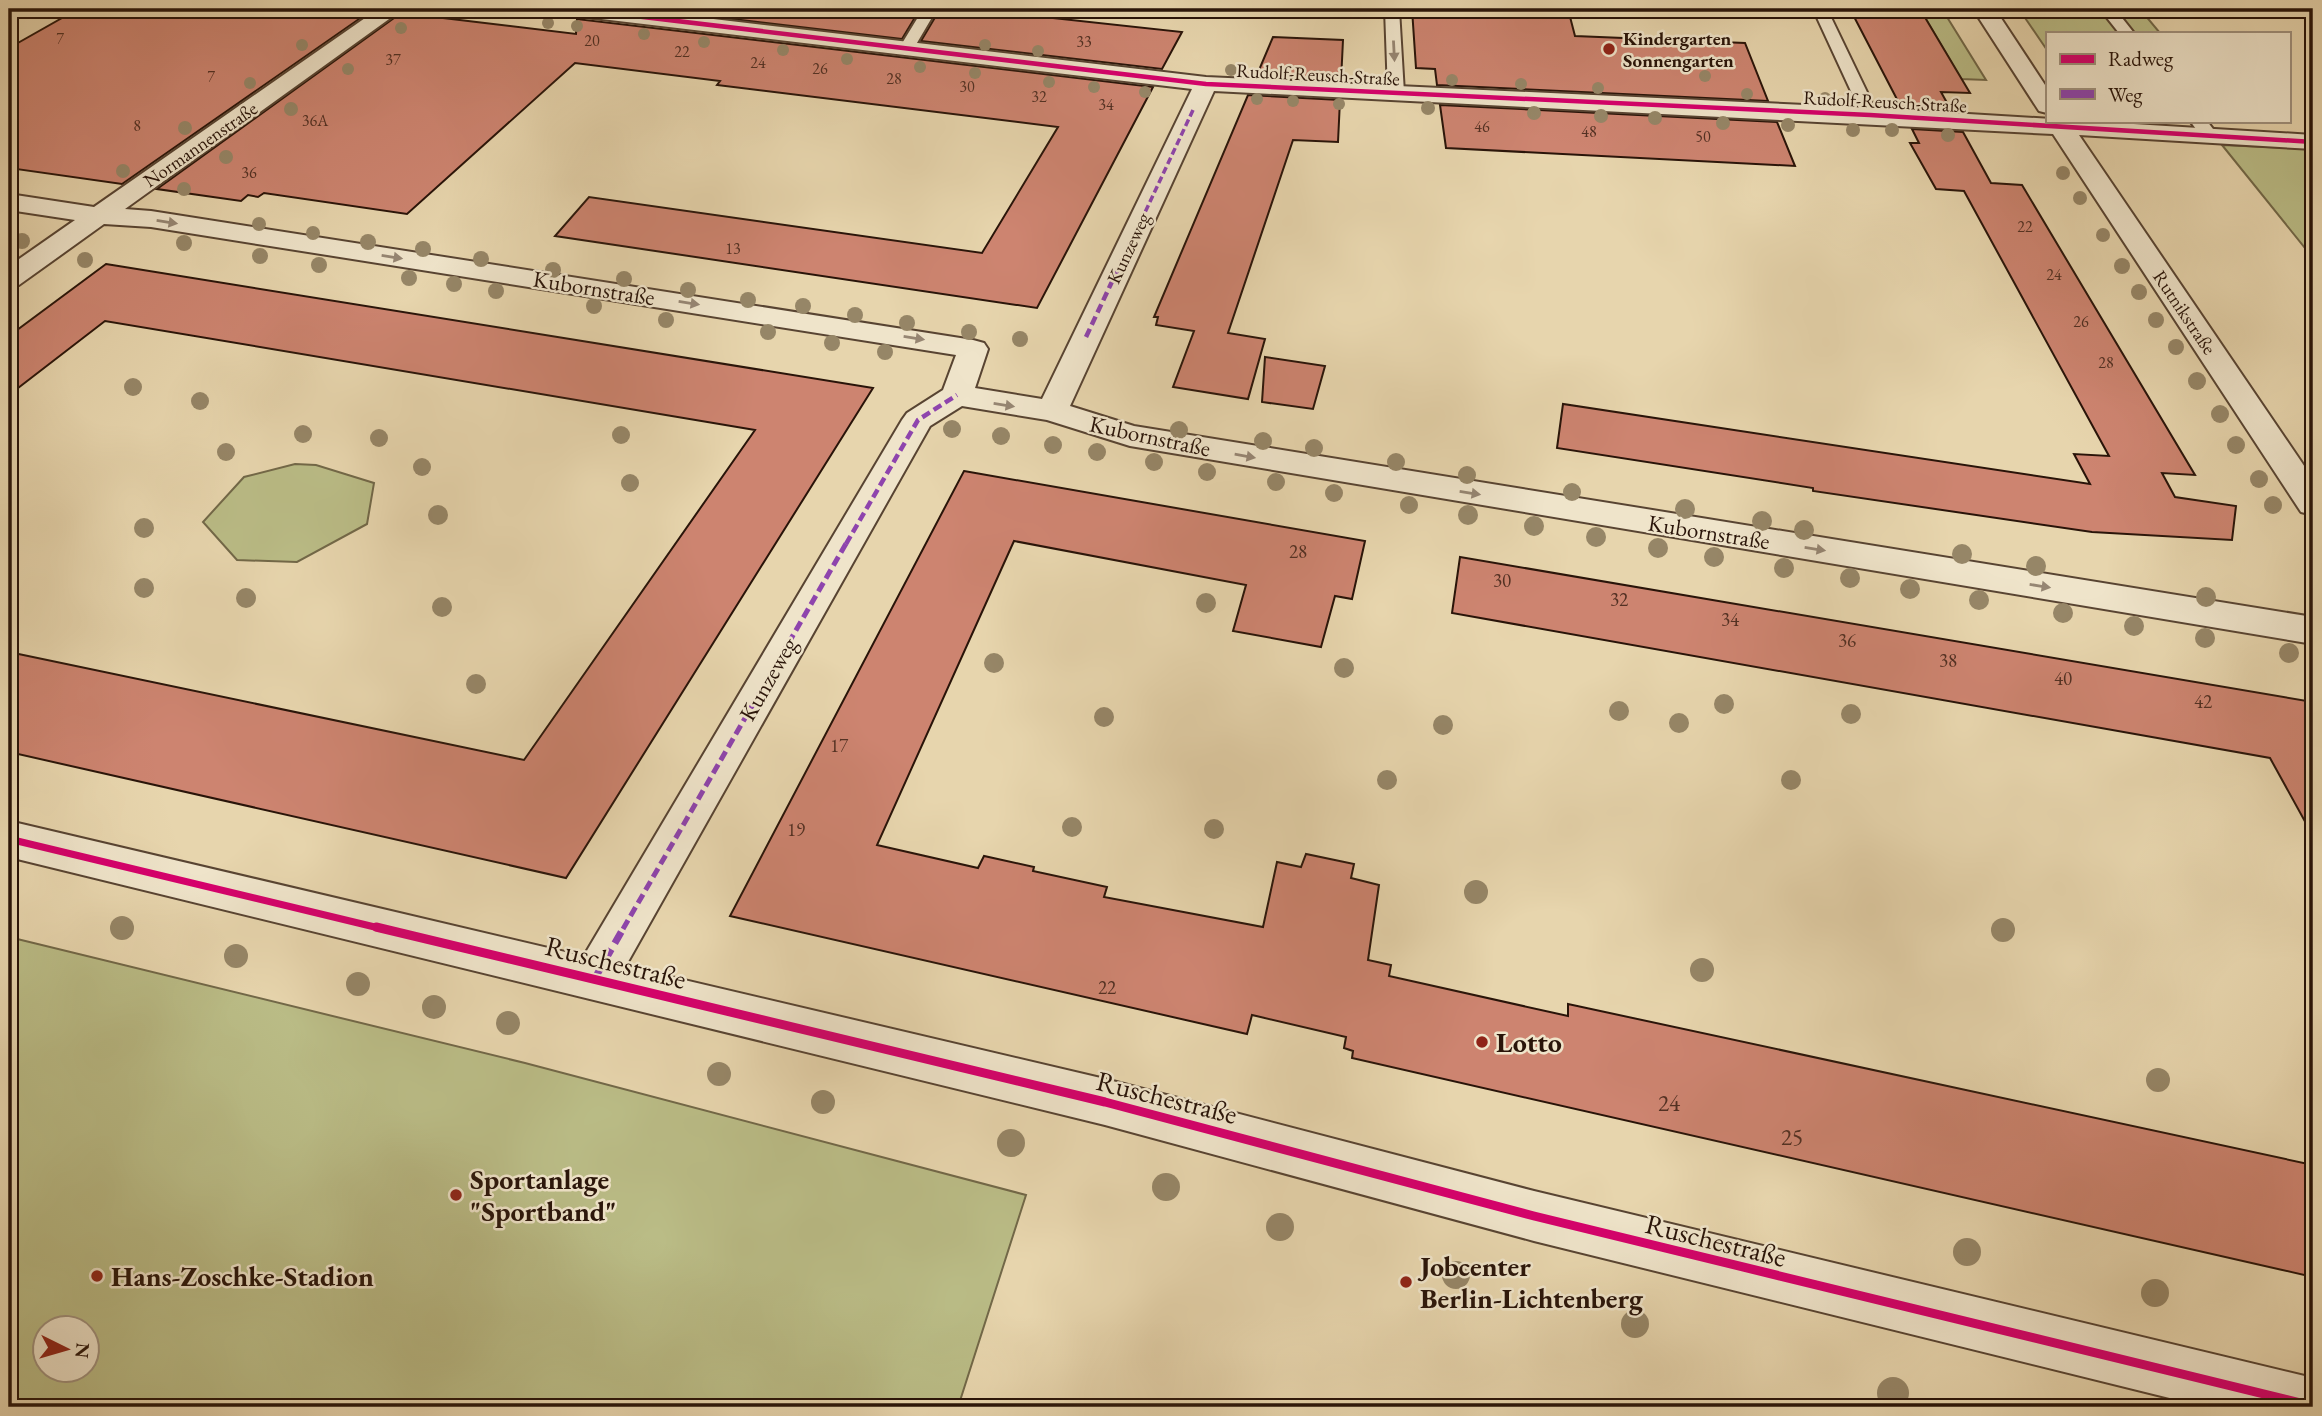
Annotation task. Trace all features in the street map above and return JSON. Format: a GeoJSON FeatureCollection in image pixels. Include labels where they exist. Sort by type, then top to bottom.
{"type":"FeatureCollection","features":[{"type":"Feature","properties":{"kind":"street","name":"Normannenstraße"},"geometry":{"type":"LineString","coordinates":[[9,279],[392,9]]}},
{"type":"Feature","properties":{"kind":"street","name":"Rudolf-Reusch-Straße"},"geometry":{"type":"LineString","coordinates":[[576,9],[1206,85],[1870,115],[2046,118]]}},
{"type":"Feature","properties":{"kind":"street","name":"Rutnikstraße"},"geometry":{"type":"LineString","coordinates":[[1984,9],[2046,104]]}},
{"type":"Feature","properties":{"kind":"street","name":"Kunzeweg"},"geometry":{"type":"LineString","coordinates":[[1052,411],[1206,85]]}},
{"type":"Feature","properties":{"kind":"street","name":"Rutnikstraße"},"geometry":{"type":"LineString","coordinates":[[2058,122],[2313,504]]}},
{"type":"Feature","properties":{"kind":"street","name":"Rudolf-Reusch-Straße"},"geometry":{"type":"LineString","coordinates":[[2109,122],[2204,129],[2313,142]]}},
{"type":"Feature","properties":{"kind":"street","name":"Kubornstraße"},"geometry":{"type":"LineString","coordinates":[[9,202],[164,222],[973,349],[957,395],[1052,411],[1130,436],[2313,631]]}},
{"type":"Feature","properties":{"kind":"street","name":"Kunzeweg"},"geometry":{"type":"LineString","coordinates":[[595,978],[918,420],[957,395]]}},
{"type":"Feature","properties":{"kind":"street","name":"Ruschestraße"},"geometry":{"type":"LineString","coordinates":[[9,839],[1105,1102],[1720,1263],[2289,1403]]}},
{"type":"Feature","properties":{"kind":"lane"},"geometry":{"type":"LineString","coordinates":[[906,50],[930,9]]}},
{"type":"Feature","properties":{"kind":"lane"},"geometry":{"type":"LineString","coordinates":[[1392,9],[1396,93]]}},
{"type":"Feature","properties":{"kind":"lane"},"geometry":{"type":"LineString","coordinates":[[1820,9],[1870,115]]}},
{"type":"Feature","properties":{"kind":"lane"},"geometry":{"type":"LineString","coordinates":[[2107,9],[2126,32]]}},
{"type":"Feature","properties":{"kind":"green space"},"geometry":{"type":"Polygon","coordinates":[[[1920,9],[1942,9],[1986,80],[1961,79],[1920,9]]]}},
{"type":"Feature","properties":{"kind":"green space"},"geometry":{"type":"Polygon","coordinates":[[[2019,9],[2140,9],[2159,32],[2046,32],[2046,49],[2019,9]]]}},
{"type":"Feature","properties":{"kind":"green space"},"geometry":{"type":"Polygon","coordinates":[[[2222,145],[2313,149],[2313,258],[2222,145]]]}},
{"type":"Feature","properties":{"kind":"green space"},"geometry":{"type":"Polygon","coordinates":[[[295,464],[316,465],[374,483],[367,524],[297,562],[237,560],[203,522],[244,477],[295,464]]]}},
{"type":"Feature","properties":{"kind":"green space","name":"Sportanlage \"Sportband\""},"geometry":{"type":"Polygon","coordinates":[[[9,937],[525,1063],[1026,1195],[958,1407],[9,1407],[9,937]]]}},
{"type":"Feature","properties":{"kind":"building"},"geometry":{"type":"Polygon","coordinates":[[[78,9],[372,10],[122,184],[9,168],[9,48],[78,9]]]}},
{"type":"Feature","properties":{"kind":"building"},"geometry":{"type":"Polygon","coordinates":[[[649,9],[920,9],[902,39],[649,9]]]}},
{"type":"Feature","properties":{"kind":"building"},"geometry":{"type":"Polygon","coordinates":[[[940,9],[970,9],[1182,32],[1162,69],[921,41],[940,9]]]}},
{"type":"Feature","properties":{"kind":"building","name":"Kindergarten Sonnengarten"},"geometry":{"type":"Polygon","coordinates":[[[1412,9],[1569,13],[1575,36],[1745,43],[1768,101],[1437,85],[1435,69],[1416,68],[1412,9]]]}},
{"type":"Feature","properties":{"kind":"building"},"geometry":{"type":"Polygon","coordinates":[[[1850,9],[1920,9],[1970,93],[1941,92],[1951,110],[1901,107],[1850,9]]]}},
{"type":"Feature","properties":{"kind":"building"},"geometry":{"type":"Polygon","coordinates":[[[401,13],[576,34],[577,19],[1153,87],[1037,308],[555,236],[589,197],[982,253],[1058,127],[717,85],[720,81],[575,63],[407,214],[264,193],[258,197],[248,195],[241,201],[157,189],[401,13]]]}},
{"type":"Feature","properties":{"kind":"building"},"geometry":{"type":"Polygon","coordinates":[[[1273,37],[1343,40],[1341,81],[1256,77],[1273,37]]]}},
{"type":"Feature","properties":{"kind":"building"},"geometry":{"type":"Polygon","coordinates":[[[1248,95],[1340,100],[1338,142],[1293,140],[1228,333],[1265,339],[1248,399],[1173,387],[1194,331],[1156,325],[1158,317],[1154,317],[1248,95]]]}},
{"type":"Feature","properties":{"kind":"building"},"geometry":{"type":"Polygon","coordinates":[[[1440,105],[1777,122],[1795,166],[1446,148],[1440,105]]]}},
{"type":"Feature","properties":{"kind":"building"},"geometry":{"type":"Polygon","coordinates":[[[1912,129],[1963,132],[1991,183],[2022,185],[2195,475],[2162,473],[2175,497],[2236,506],[2232,540],[2092,532],[1813,491],[1813,488],[1557,448],[1563,404],[2090,484],[2074,454],[2109,456],[1964,191],[1936,189],[1910,143],[1919,143],[1912,129]]]}},
{"type":"Feature","properties":{"kind":"building"},"geometry":{"type":"Polygon","coordinates":[[[106,264],[873,388],[566,878],[9,752],[9,652],[524,760],[755,430],[105,321],[9,395],[9,336],[106,264]]]}},
{"type":"Feature","properties":{"kind":"building"},"geometry":{"type":"Polygon","coordinates":[[[1265,357],[1325,366],[1313,409],[1262,402],[1265,357]]]}},
{"type":"Feature","properties":{"kind":"building"},"geometry":{"type":"Polygon","coordinates":[[[964,471],[1365,541],[1352,599],[1335,596],[1321,647],[1233,631],[1246,585],[1014,541],[877,845],[978,868],[984,856],[1034,867],[1033,871],[1107,887],[1104,897],[1263,927],[1277,862],[1301,867],[1306,854],[1354,864],[1351,878],[1379,885],[1368,960],[1391,965],[1389,976],[1568,1016],[1568,1004],[2313,1165],[2313,1277],[1352,1058],[1353,1051],[1344,1048],[1346,1037],[1252,1015],[1247,1034],[730,916],[964,471]]]}},
{"type":"Feature","properties":{"kind":"building"},"geometry":{"type":"Polygon","coordinates":[[[1460,557],[2313,702],[2313,836],[2270,758],[1452,613],[1460,557]]]}},
{"type":"Feature","properties":{"kind":"marked path"},"geometry":{"type":"LineString","coordinates":[[1086,337],[1194,108]]}},
{"type":"Feature","properties":{"kind":"marked path"},"geometry":{"type":"LineString","coordinates":[[595,978],[918,420],[957,395]]}},
{"type":"Feature","properties":{"kind":"cycle path"},"geometry":{"type":"LineString","coordinates":[[576,9],[1206,84],[1870,115],[2313,142]]}},
{"type":"Feature","properties":{"kind":"cycle path"},"geometry":{"type":"LineString","coordinates":[[9,839],[1105,1102],[1534,1216],[2313,1406]]}},
{"type":"Feature","properties":{"kind":"place","name":"Kindergarten Sonnengarten"},"geometry":{"type":"Point","coordinates":[1609,49]}},
{"type":"Feature","properties":{"kind":"place","name":"Lotto"},"geometry":{"type":"Point","coordinates":[1482,1042]}},
{"type":"Feature","properties":{"kind":"place","name":"Sportanlage \"Sportband\""},"geometry":{"type":"Point","coordinates":[456,1195]}},
{"type":"Feature","properties":{"kind":"place","name":"Hans-Zoschke-Stadion"},"geometry":{"type":"Point","coordinates":[97,1276]}},
{"type":"Feature","properties":{"kind":"place","name":"Jobcenter Berlin-Lichtenberg"},"geometry":{"type":"Point","coordinates":[1406,1282]}}]}
